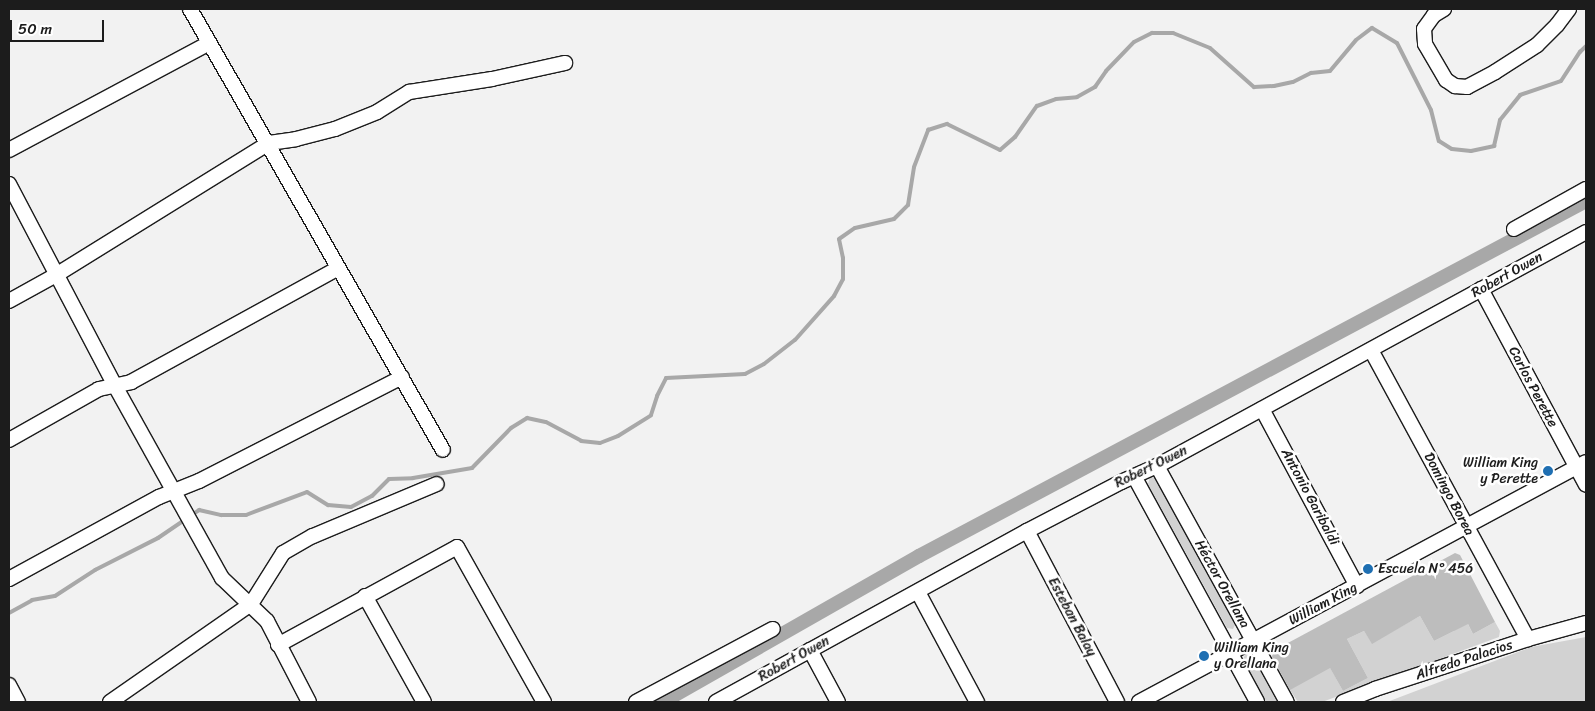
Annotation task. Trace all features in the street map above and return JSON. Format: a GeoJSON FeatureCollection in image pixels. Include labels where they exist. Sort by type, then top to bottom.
{"type":"FeatureCollection","features":[{"type":"Feature","properties":{"kind":"street"},"geometry":{"type":"LineString","coordinates":[[190,9],[443,450]]}},
{"type":"Feature","properties":{"kind":"street"},"geometry":{"type":"LineString","coordinates":[[1444,9],[1434,15],[1424,29],[1425,44],[1446,80],[1455,86],[1467,87],[1495,72],[1537,45],[1557,25],[1569,9]]}},
{"type":"Feature","properties":{"kind":"street"},"geometry":{"type":"LineString","coordinates":[[9,150],[209,43]]}},
{"type":"Feature","properties":{"kind":"street"},"geometry":{"type":"LineString","coordinates":[[9,301],[56,275],[268,143],[296,139],[335,128],[377,112],[409,92],[492,79],[565,62]]}},
{"type":"Feature","properties":{"kind":"street"},"geometry":{"type":"LineString","coordinates":[[9,184],[114,384],[222,578],[267,621],[309,702]]}},
{"type":"Feature","properties":{"kind":"street"},"geometry":{"type":"LineString","coordinates":[[1514,229],[1586,189]]}},
{"type":"Feature","properties":{"kind":"street","name":"Robert Owen"},"geometry":{"type":"LineString","coordinates":[[716,702],[1027,531],[1157,466],[1586,232]]}},
{"type":"Feature","properties":{"kind":"street"},"geometry":{"type":"LineString","coordinates":[[9,440],[100,389],[114,384],[130,382],[338,268]]}},
{"type":"Feature","properties":{"kind":"street","name":"Carlos Perette"},"geometry":{"type":"LineString","coordinates":[[1481,289],[1582,465],[1586,485]]}},
{"type":"Feature","properties":{"kind":"street","name":"Domingo Borea"},"geometry":{"type":"LineString","coordinates":[[1371,350],[1528,639]]}},
{"type":"Feature","properties":{"kind":"street"},"geometry":{"type":"LineString","coordinates":[[9,579],[176,496],[199,481],[402,377]]}},
{"type":"Feature","properties":{"kind":"street","name":"Antonio Garibaldi"},"geometry":{"type":"LineString","coordinates":[[1262,409],[1357,586]]}},
{"type":"Feature","properties":{"kind":"street","name":"William King"},"geometry":{"type":"LineString","coordinates":[[1139,702],[1582,465]]}},
{"type":"Feature","properties":{"kind":"street","name":"Héctor Orellana"},"geometry":{"type":"LineString","coordinates":[[1157,466],[1287,702]]}},
{"type":"Feature","properties":{"kind":"street","name":"Héctor Orellana"},"geometry":{"type":"LineString","coordinates":[[1134,476],[1257,702]]}},
{"type":"Feature","properties":{"kind":"street"},"geometry":{"type":"LineString","coordinates":[[110,702],[251,604],[284,553],[313,536],[437,484]]}},
{"type":"Feature","properties":{"kind":"street","name":"Esteban Balay"},"geometry":{"type":"LineString","coordinates":[[1027,531],[1117,702]]}},
{"type":"Feature","properties":{"kind":"street"},"geometry":{"type":"LineString","coordinates":[[278,645],[457,547],[544,702]]}},
{"type":"Feature","properties":{"kind":"street"},"geometry":{"type":"LineString","coordinates":[[918,592],[977,702]]}},
{"type":"Feature","properties":{"kind":"street"},"geometry":{"type":"LineString","coordinates":[[365,596],[424,702]]}},
{"type":"Feature","properties":{"kind":"street","name":"Alfredo Palacios"},"geometry":{"type":"LineString","coordinates":[[1343,702],[1375,689],[1528,639],[1586,623]]}},
{"type":"Feature","properties":{"kind":"street"},"geometry":{"type":"LineString","coordinates":[[636,702],[773,629]]}},
{"type":"Feature","properties":{"kind":"street"},"geometry":{"type":"LineString","coordinates":[[810,650],[838,702]]}},
{"type":"Feature","properties":{"kind":"street"},"geometry":{"type":"LineString","coordinates":[[9,685],[18,702]]}},
{"type":"Feature","properties":{"kind":"shaded area"},"geometry":{"type":"Polygon","coordinates":[[[1150,477],[1156,478],[1236,623],[1233,629],[1227,628],[1148,484],[1150,477]]]}},
{"type":"Feature","properties":{"kind":"shaded area"},"geometry":{"type":"Polygon","coordinates":[[[1449,587],[1473,634],[1495,622],[1500,631],[1499,637],[1322,702],[1298,702],[1290,690],[1313,637],[1343,691],[1368,678],[1347,639],[1364,631],[1372,643],[1420,616],[1434,641],[1454,631],[1449,587]]]}},
{"type":"Feature","properties":{"kind":"shaded area"},"geometry":{"type":"Polygon","coordinates":[[[1586,637],[1586,702],[1387,702],[1531,647],[1586,637]]]}},
{"type":"Feature","properties":{"kind":"shaded area"},"geometry":{"type":"Polygon","coordinates":[[[1245,654],[1252,656],[1277,702],[1265,702],[1243,661],[1245,654]]]}},
{"type":"Feature","properties":{"kind":"building"},"geometry":{"type":"Polygon","coordinates":[[[1455,553],[1460,555],[1495,622],[1473,634],[1468,624],[1434,641],[1420,616],[1372,644],[1364,631],[1347,639],[1368,678],[1343,691],[1330,668],[1290,690],[1272,657],[1273,651],[1455,553]]]}},
{"type":"Feature","properties":{"kind":"waterway"},"geometry":{"type":"LineString","coordinates":[[9,613],[32,600],[55,596],[95,570],[158,538],[199,510],[221,515],[246,515],[307,492],[328,505],[351,507],[372,496],[389,479],[413,478],[472,468],[511,428],[527,418],[546,422],[581,441],[600,443],[618,436],[651,415],[657,396],[666,378],[745,374],[764,364],[795,340],[834,296],[843,279],[843,258],[839,239],[855,228],[894,219],[908,205],[914,167],[928,130],[947,124],[1000,150],[1015,137],[1037,106],[1056,99],[1077,97],[1095,87],[1106,71],[1134,42],[1152,33],[1173,33],[1210,48],[1254,87],[1274,86],[1293,82],[1311,73],[1330,71],[1356,40],[1372,28],[1397,43],[1431,110],[1439,141],[1452,149],[1471,151],[1494,146],[1500,120],[1520,95],[1561,81],[1586,46]]}},
{"type":"Feature","properties":{"kind":"waterway"},"geometry":{"type":"LineString","coordinates":[[663,702],[919,556],[1586,201]]}},
{"type":"Feature","properties":{"kind":"place","name":"William King y Perette"},"geometry":{"type":"Point","coordinates":[1548,471]}},
{"type":"Feature","properties":{"kind":"place","name":"Escuela N° 456"},"geometry":{"type":"Point","coordinates":[1368,569]}},
{"type":"Feature","properties":{"kind":"place","name":"William King y Orellana"},"geometry":{"type":"Point","coordinates":[1204,656]}}]}
